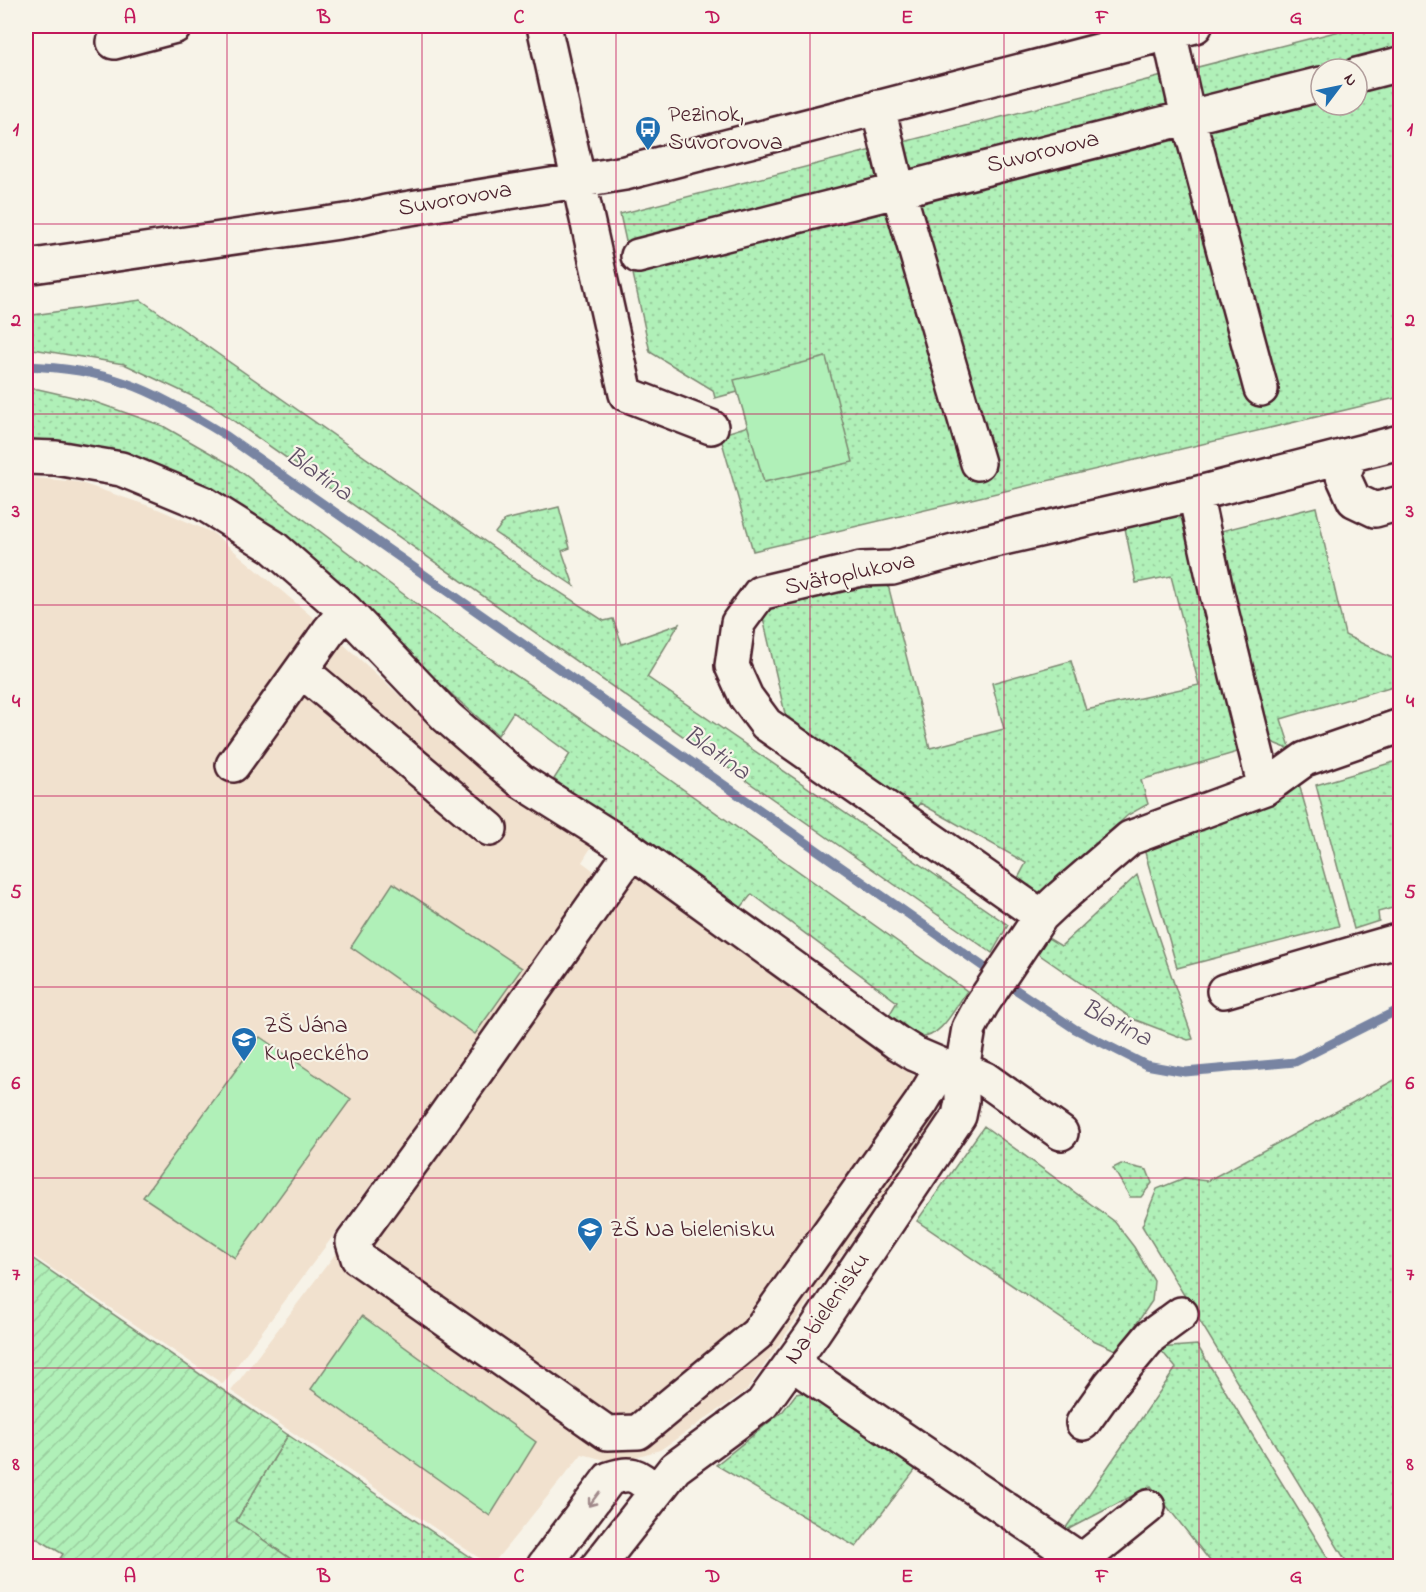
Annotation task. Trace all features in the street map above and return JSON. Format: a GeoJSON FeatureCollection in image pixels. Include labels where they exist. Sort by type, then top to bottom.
{"type":"FeatureCollection","features":[{"type":"Feature","properties":{"kind":"street"},"geometry":{"type":"LineString","coordinates":[[114,42],[175,26]]}},
{"type":"Feature","properties":{"kind":"street"},"geometry":{"type":"LineString","coordinates":[[544,26],[626,394],[711,427]]}},
{"type":"Feature","properties":{"kind":"street","name":"Suvorovova"},"geometry":{"type":"LineString","coordinates":[[26,267],[353,220],[386,212],[625,173],[1182,29],[1188,117],[1261,389]]}},
{"type":"Feature","properties":{"kind":"street"},"geometry":{"type":"LineString","coordinates":[[1369,72],[1401,64]]}},
{"type":"Feature","properties":{"kind":"street","name":"Suvorovova"},"geometry":{"type":"LineString","coordinates":[[638,256],[1309,87]]}},
{"type":"Feature","properties":{"kind":"street"},"geometry":{"type":"LineString","coordinates":[[878,107],[898,190],[978,463]]}},
{"type":"Feature","properties":{"kind":"street","name":"Svätoplukova"},"geometry":{"type":"LineString","coordinates":[[1041,916],[766,724],[746,697],[732,666],[738,623],[760,593],[861,569],[892,568],[986,542],[1195,494],[1401,442]]}},
{"type":"Feature","properties":{"kind":"street"},"geometry":{"type":"LineString","coordinates":[[1352,454],[1343,476],[1354,500],[1375,510],[1401,503]]}},
{"type":"Feature","properties":{"kind":"street"},"geometry":{"type":"LineString","coordinates":[[26,457],[56,458],[121,469],[203,503],[273,547],[346,611],[447,717],[513,774],[632,851],[896,1042],[915,1054],[985,1079],[1061,1133]]}},
{"type":"Feature","properties":{"kind":"street"},"geometry":{"type":"LineString","coordinates":[[1195,494],[1216,590],[1265,788]]}},
{"type":"Feature","properties":{"kind":"street"},"geometry":{"type":"LineString","coordinates":[[232,765],[346,611]]}},
{"type":"Feature","properties":{"kind":"street"},"geometry":{"type":"LineString","coordinates":[[301,670],[490,829]]}},
{"type":"Feature","properties":{"kind":"street"},"geometry":{"type":"LineString","coordinates":[[1041,916],[1130,838],[1265,788],[1305,759],[1401,726]]}},
{"type":"Feature","properties":{"kind":"street"},"geometry":{"type":"LineString","coordinates":[[632,851],[433,1133],[353,1242],[358,1258],[607,1433],[638,1432],[757,1334],[921,1103],[952,1068]]}},
{"type":"Feature","properties":{"kind":"street","name":"Na bielenisku"},"geometry":{"type":"LineString","coordinates":[[598,1566],[675,1468],[762,1404],[811,1336],[959,1116],[962,1101],[952,1068],[982,1004],[1041,916]]}},
{"type":"Feature","properties":{"kind":"street"},"geometry":{"type":"LineString","coordinates":[[1224,991],[1401,940]]}},
{"type":"Feature","properties":{"kind":"street"},"geometry":{"type":"LineString","coordinates":[[1083,1423],[1110,1385],[1151,1336],[1181,1314]]}},
{"type":"Feature","properties":{"kind":"street"},"geometry":{"type":"LineString","coordinates":[[792,1362],[1078,1564],[1148,1507]]}},
{"type":"Feature","properties":{"kind":"street"},"geometry":{"type":"LineString","coordinates":[[544,1566],[609,1479],[626,1473],[638,1476],[656,1492]]}},
{"type":"Feature","properties":{"kind":"shaded area","name":"ZŠ Jána Kupeckého"},"geometry":{"type":"Polygon","coordinates":[[[26,477],[78,482],[158,509],[213,533],[329,631],[468,758],[510,793],[592,846],[582,862],[601,876],[223,1384],[26,1251],[26,477]]]}},
{"type":"Feature","properties":{"kind":"shaded area","name":"ZŠ Na bielenisku"},"geometry":{"type":"Polygon","coordinates":[[[629,868],[917,1078],[906,1093],[939,1116],[747,1390],[660,1450],[624,1460],[609,1461],[582,1454],[491,1566],[231,1391],[629,868]]]}},
{"type":"Feature","properties":{"kind":"green space"},"geometry":{"type":"Polygon","coordinates":[[[1359,26],[1400,26],[1400,397],[753,551],[720,435],[748,426],[738,392],[715,398],[713,390],[650,352],[620,214],[1359,26]]]}},
{"type":"Feature","properties":{"kind":"green space"},"geometry":{"type":"Polygon","coordinates":[[[141,300],[530,573],[604,621],[613,619],[622,644],[679,624],[647,677],[1008,925],[992,953],[211,405],[124,364],[33,349],[26,350],[26,316],[141,300]]]}},
{"type":"Feature","properties":{"kind":"green space"},"geometry":{"type":"Polygon","coordinates":[[[826,357],[853,462],[764,482],[734,380],[826,357]]]}},
{"type":"Feature","properties":{"kind":"green space"},"geometry":{"type":"Polygon","coordinates":[[[26,389],[38,389],[95,402],[163,426],[233,466],[475,648],[656,770],[967,991],[940,1029],[933,1034],[925,1037],[912,1036],[885,1022],[897,1002],[752,894],[735,915],[554,779],[570,754],[513,712],[498,735],[415,662],[369,611],[303,557],[104,450],[26,438],[26,389]]]}},
{"type":"Feature","properties":{"kind":"green space"},"geometry":{"type":"Polygon","coordinates":[[[559,507],[570,548],[562,551],[574,586],[495,533],[505,520],[559,507]]]}},
{"type":"Feature","properties":{"kind":"green space"},"geometry":{"type":"Polygon","coordinates":[[[1316,507],[1345,635],[1400,662],[1400,684],[1281,719],[1291,750],[1264,736],[1221,531],[1316,507]]]}},
{"type":"Feature","properties":{"kind":"green space"},"geometry":{"type":"Polygon","coordinates":[[[1169,513],[1183,520],[1192,532],[1220,679],[1241,751],[1141,780],[1148,804],[1128,815],[1040,894],[1016,882],[1026,863],[920,803],[916,808],[786,718],[761,609],[764,600],[887,581],[930,748],[1004,729],[992,683],[1071,661],[1086,710],[1199,685],[1171,576],[1136,583],[1124,523],[1169,513]]]}},
{"type":"Feature","properties":{"kind":"green space"},"geometry":{"type":"Polygon","coordinates":[[[1400,760],[1400,906],[1378,912],[1379,921],[1354,929],[1316,785],[1400,760]]]}},
{"type":"Feature","properties":{"kind":"green space"},"geometry":{"type":"Polygon","coordinates":[[[1299,784],[1339,926],[1177,968],[1141,838],[1299,784]]]}},
{"type":"Feature","properties":{"kind":"green space"},"geometry":{"type":"Polygon","coordinates":[[[1137,875],[1193,1039],[1188,1040],[1133,1019],[1037,953],[1045,936],[1061,946],[1137,875]]]}},
{"type":"Feature","properties":{"kind":"green space"},"geometry":{"type":"Polygon","coordinates":[[[393,883],[522,968],[475,1034],[351,947],[393,883]]]}},
{"type":"Feature","properties":{"kind":"green space"},"geometry":{"type":"Polygon","coordinates":[[[260,1037],[351,1099],[235,1258],[143,1197],[260,1037]]]}},
{"type":"Feature","properties":{"kind":"green space"},"geometry":{"type":"Polygon","coordinates":[[[1400,1077],[1400,1566],[1349,1566],[1142,1226],[1157,1189],[1184,1178],[1207,1181],[1400,1077]]]}},
{"type":"Feature","properties":{"kind":"green space"},"geometry":{"type":"Polygon","coordinates":[[[984,1126],[1114,1221],[1134,1247],[1154,1281],[1152,1301],[1118,1351],[1093,1340],[917,1221],[984,1126]]]}},
{"type":"Feature","properties":{"kind":"green space"},"geometry":{"type":"Polygon","coordinates":[[[1121,1164],[1147,1170],[1152,1183],[1141,1197],[1130,1197],[1113,1168],[1121,1164]]]}},
{"type":"Feature","properties":{"kind":"green space"},"geometry":{"type":"Polygon","coordinates":[[[26,1254],[288,1435],[236,1521],[301,1566],[55,1566],[63,1554],[26,1532],[26,1254]]]}},
{"type":"Feature","properties":{"kind":"green space"},"geometry":{"type":"Polygon","coordinates":[[[362,1316],[536,1442],[490,1516],[311,1389],[362,1316]]]}},
{"type":"Feature","properties":{"kind":"green space"},"geometry":{"type":"Polygon","coordinates":[[[1197,1345],[1333,1566],[1214,1566],[1151,1486],[1063,1532],[1176,1368],[1159,1348],[1197,1345]]]}},
{"type":"Feature","properties":{"kind":"green space"},"geometry":{"type":"Polygon","coordinates":[[[806,1392],[916,1469],[856,1547],[716,1465],[783,1411],[796,1394],[806,1392]]]}},
{"type":"Feature","properties":{"kind":"green space"},"geometry":{"type":"Polygon","coordinates":[[[288,1435],[483,1566],[301,1566],[236,1521],[288,1435]]]}},
{"type":"Feature","properties":{"kind":"waterway","name":"Blatina"},"geometry":{"type":"LineString","coordinates":[[26,366],[76,371],[126,383],[189,413],[225,435],[1018,991],[1075,1029],[1146,1065],[1185,1072],[1295,1062],[1400,1009]]}},
{"type":"Feature","properties":{"kind":"place","name":"Pezinok, Suvorovova"},"geometry":{"type":"Point","coordinates":[648,152]}},
{"type":"Feature","properties":{"kind":"place","name":"ZŠ Jána Kupeckého"},"geometry":{"type":"Point","coordinates":[244,1063]}},
{"type":"Feature","properties":{"kind":"place","name":"ZŠ Na bielenisku"},"geometry":{"type":"Point","coordinates":[590,1253]}}]}
